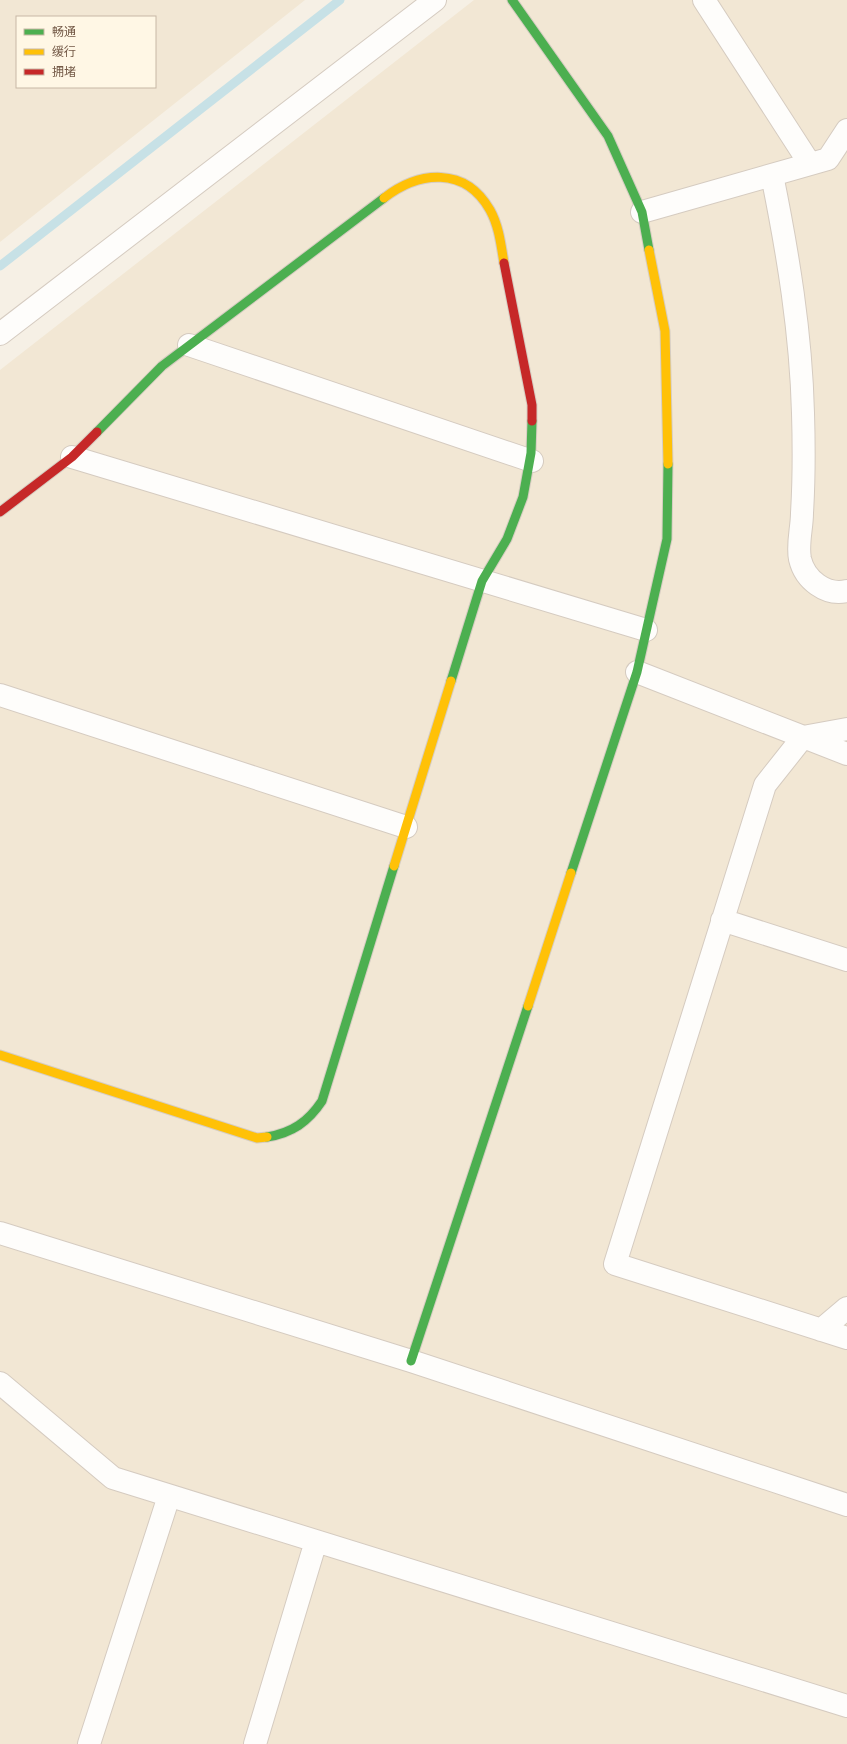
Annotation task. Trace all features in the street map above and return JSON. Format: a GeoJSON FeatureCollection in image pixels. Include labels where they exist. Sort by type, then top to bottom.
{"type":"FeatureCollection","features":[{"type":"Feature","properties":{"kind":"street"},"geometry":{"type":"LineString","coordinates":[[0,334],[435,0]]}},
{"type":"Feature","properties":{"kind":"street"},"geometry":{"type":"LineString","coordinates":[[411,1361],[637,672],[667,539],[669,435],[665,331],[642,212],[608,136],[512,0]]}},
{"type":"Feature","properties":{"kind":"street"},"geometry":{"type":"LineString","coordinates":[[704,0],[810,164]]}},
{"type":"Feature","properties":{"kind":"street"},"geometry":{"type":"LineString","coordinates":[[642,212],[828,159],[846,135]]}},
{"type":"Feature","properties":{"kind":"street"},"geometry":{"type":"LineString","coordinates":[[772,175],[790,270],[800,350],[804,473],[802,534],[799,546],[800,559],[805,571],[819,585],[836,594],[847,591]]}},
{"type":"Feature","properties":{"kind":"street"},"geometry":{"type":"LineString","coordinates":[[0,512],[72,457],[162,366],[397,188],[410,181],[426,177],[441,177],[456,180],[470,187],[482,198],[491,211],[497,226],[532,405],[534,433],[532,461],[527,488],[519,513],[506,542],[482,581],[322,1101],[315,1112],[296,1129],[284,1135],[270,1138],[257,1138],[0,1054]]}},
{"type":"Feature","properties":{"kind":"street"},"geometry":{"type":"LineString","coordinates":[[189,345],[532,461]]}},
{"type":"Feature","properties":{"kind":"street"},"geometry":{"type":"LineString","coordinates":[[72,457],[646,630]]}},
{"type":"Feature","properties":{"kind":"street"},"geometry":{"type":"LineString","coordinates":[[637,672],[847,754]]}},
{"type":"Feature","properties":{"kind":"street"},"geometry":{"type":"LineString","coordinates":[[0,696],[406,827]]}},
{"type":"Feature","properties":{"kind":"street"},"geometry":{"type":"LineString","coordinates":[[847,729],[803,737],[765,785],[615,1264],[847,1338]]}},
{"type":"Feature","properties":{"kind":"street"},"geometry":{"type":"LineString","coordinates":[[722,920],[847,960]]}},
{"type":"Feature","properties":{"kind":"street"},"geometry":{"type":"LineString","coordinates":[[0,1233],[411,1361],[847,1505]]}},
{"type":"Feature","properties":{"kind":"street"},"geometry":{"type":"LineString","coordinates":[[821,1330],[847,1308]]}},
{"type":"Feature","properties":{"kind":"street"},"geometry":{"type":"LineString","coordinates":[[0,1383],[113,1478],[847,1706]]}},
{"type":"Feature","properties":{"kind":"street"},"geometry":{"type":"LineString","coordinates":[[89,1744],[169,1496]]}},
{"type":"Feature","properties":{"kind":"street"},"geometry":{"type":"LineString","coordinates":[[255,1744],[316,1541]]}},
{"type":"Feature","properties":{"kind":"shaded area"},"geometry":{"type":"Polygon","coordinates":[[[0,0],[305,0],[0,242],[0,0]]]}},
{"type":"Feature","properties":{"kind":"shaded area"},"geometry":{"type":"Polygon","coordinates":[[[474,0],[847,0],[847,1744],[0,1744],[0,370],[474,0]]]}},
{"type":"Feature","properties":{"kind":"waterway"},"geometry":{"type":"LineString","coordinates":[[0,266],[340,0]]}},
{"type":"Feature","properties":{"kind":"traffic: fast"},"geometry":{"type":"LineString","coordinates":[[512,0],[608,136],[642,212],[649,250]]}},
{"type":"Feature","properties":{"kind":"traffic: fast"},"geometry":{"type":"LineString","coordinates":[[97,432],[162,366],[384,198]]}},
{"type":"Feature","properties":{"kind":"traffic: fast"},"geometry":{"type":"LineString","coordinates":[[451,681],[482,581],[507,539],[523,497],[531,453],[532,421]]}},
{"type":"Feature","properties":{"kind":"traffic: fast"},"geometry":{"type":"LineString","coordinates":[[571,873],[637,672],[667,539],[668,464]]}},
{"type":"Feature","properties":{"kind":"traffic: fast"},"geometry":{"type":"LineString","coordinates":[[267,1137],[284,1133],[299,1125],[311,1115],[322,1101],[394,866]]}},
{"type":"Feature","properties":{"kind":"traffic: fast"},"geometry":{"type":"LineString","coordinates":[[411,1361],[528,1006]]}},
{"type":"Feature","properties":{"kind":"traffic: slow"},"geometry":{"type":"LineString","coordinates":[[384,198],[412,182],[426,178],[441,177],[455,180],[468,186],[480,196],[496,222],[504,263]]}},
{"type":"Feature","properties":{"kind":"traffic: slow"},"geometry":{"type":"LineString","coordinates":[[649,250],[665,331],[668,464]]}},
{"type":"Feature","properties":{"kind":"traffic: slow"},"geometry":{"type":"LineString","coordinates":[[394,866],[451,681]]}},
{"type":"Feature","properties":{"kind":"traffic: slow"},"geometry":{"type":"LineString","coordinates":[[528,1006],[571,873]]}},
{"type":"Feature","properties":{"kind":"traffic: slow"},"geometry":{"type":"LineString","coordinates":[[0,1055],[257,1138],[267,1137]]}},
{"type":"Feature","properties":{"kind":"traffic: jam"},"geometry":{"type":"LineString","coordinates":[[504,263],[532,405],[532,421]]}},
{"type":"Feature","properties":{"kind":"traffic: jam"},"geometry":{"type":"LineString","coordinates":[[0,512],[72,457],[97,432]]}}]}
